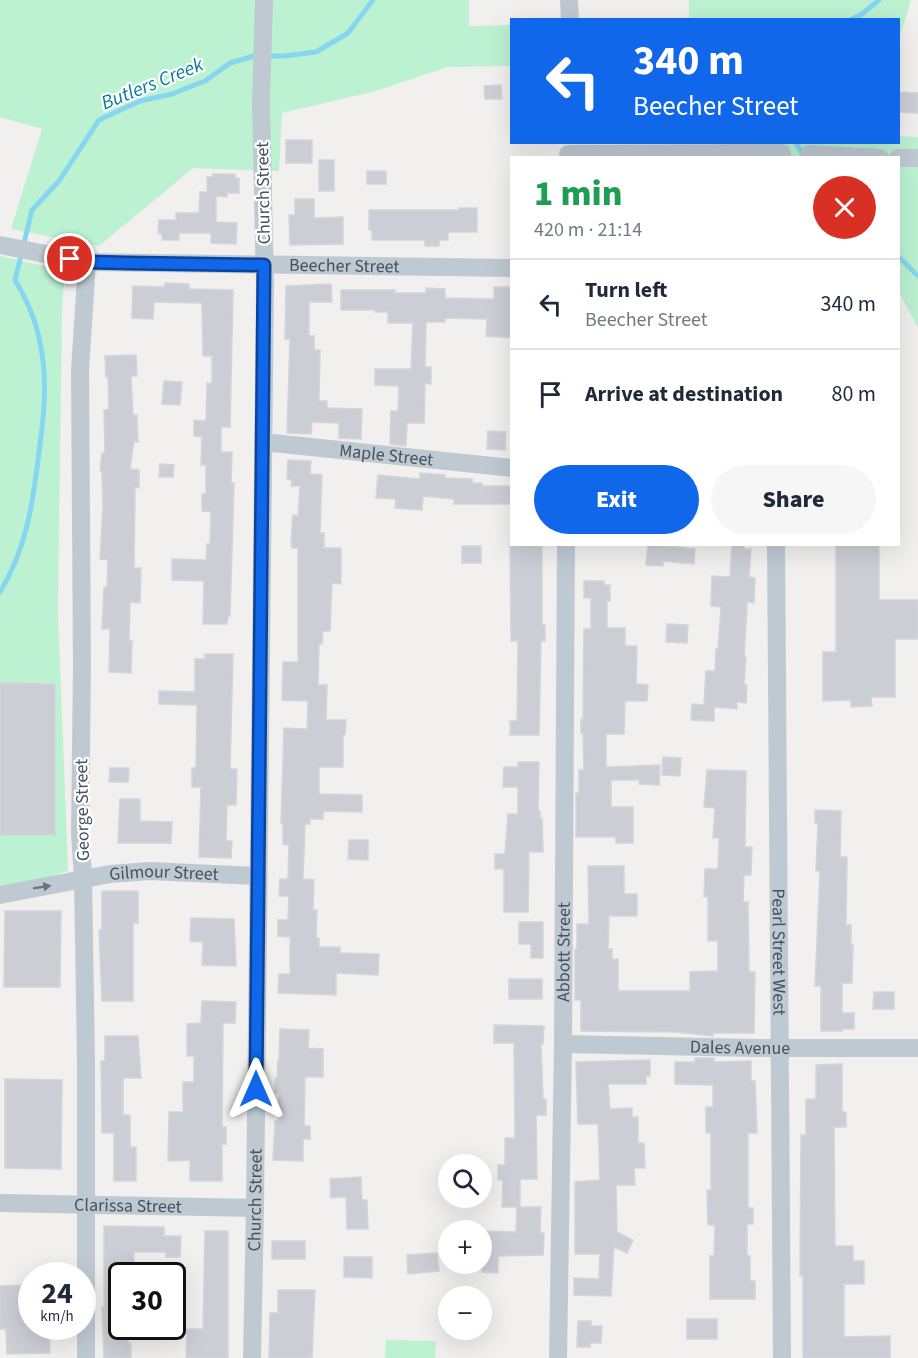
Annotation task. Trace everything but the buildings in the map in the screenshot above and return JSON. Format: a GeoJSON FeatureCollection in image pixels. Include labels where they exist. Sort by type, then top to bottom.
{"type":"FeatureCollection","features":[{"type":"Feature","properties":{"kind":"street","name":"Church Street"},"geometry":{"type":"LineString","coordinates":[[252,1358],[263,442],[264,265],[261,102],[264,0]]}},
{"type":"Feature","properties":{"kind":"street"},"geometry":{"type":"LineString","coordinates":[[569,0],[570,18]]}},
{"type":"Feature","properties":{"kind":"street"},"geometry":{"type":"LineString","coordinates":[[568,151],[782,153]]}},
{"type":"Feature","properties":{"kind":"street"},"geometry":{"type":"LineString","coordinates":[[808,154],[844,156]]}},
{"type":"Feature","properties":{"kind":"street"},"geometry":{"type":"LineString","coordinates":[[900,158],[918,158]]}},
{"type":"Feature","properties":{"kind":"street","name":"Beecher Street"},"geometry":{"type":"LineString","coordinates":[[3,245],[87,262],[510,268]]}},
{"type":"Feature","properties":{"kind":"street","name":"George Street"},"geometry":{"type":"LineString","coordinates":[[86,1358],[83,877],[80,834],[82,666],[80,370],[87,262]]}},
{"type":"Feature","properties":{"kind":"street","name":"Maple Street"},"geometry":{"type":"LineString","coordinates":[[263,442],[510,468]]}},
{"type":"Feature","properties":{"kind":"street","name":"Abbott Street"},"geometry":{"type":"LineString","coordinates":[[558,1358],[563,1044],[566,546]]}},
{"type":"Feature","properties":{"kind":"street","name":"Pearl Street West"},"geometry":{"type":"LineString","coordinates":[[776,546],[782,1358]]}},
{"type":"Feature","properties":{"kind":"street","name":"Gilmour Street"},"geometry":{"type":"LineString","coordinates":[[0,895],[83,877],[150,871],[258,876]]}},
{"type":"Feature","properties":{"kind":"street","name":"Dales Avenue"},"geometry":{"type":"LineString","coordinates":[[563,1044],[918,1048]]}},
{"type":"Feature","properties":{"kind":"street","name":"Clarissa Street"},"geometry":{"type":"LineString","coordinates":[[0,1203],[255,1208]]}},
{"type":"Feature","properties":{"kind":"green space"},"geometry":{"type":"Polygon","coordinates":[[[0,0],[469,0],[469,26],[510,25],[510,66],[448,67],[376,91],[282,113],[279,171],[193,168],[99,246],[11,229],[42,129],[0,117],[0,0]]]}},
{"type":"Feature","properties":{"kind":"green space"},"geometry":{"type":"Polygon","coordinates":[[[689,0],[911,0],[900,37],[900,18],[689,18],[689,0]]]}},
{"type":"Feature","properties":{"kind":"green space"},"geometry":{"type":"Polygon","coordinates":[[[900,136],[918,137],[918,328],[900,294],[900,156],[787,156],[782,144],[900,144],[900,136]]]}},
{"type":"Feature","properties":{"kind":"green space"},"geometry":{"type":"Polygon","coordinates":[[[0,256],[65,271],[62,308],[58,614],[68,871],[0,890],[0,256]]]}},
{"type":"Feature","properties":{"kind":"green space"},"geometry":{"type":"Polygon","coordinates":[[[386,1340],[436,1341],[435,1358],[385,1358],[386,1340]]]}},
{"type":"Feature","properties":{"kind":"waterway","name":"Butlers Creek"},"geometry":{"type":"LineString","coordinates":[[0,592],[23,542],[34,489],[44,411],[44,370],[38,335],[31,310],[15,280],[32,210],[59,181],[99,120],[140,101],[172,94],[205,81],[230,63],[254,56],[284,56],[316,52],[348,33],[373,0]]}},
{"type":"Feature","properties":{"kind":"waterway","name":"Butlers Creek"},"geometry":{"type":"LineString","coordinates":[[854,18],[879,0]]}},
{"type":"Feature","properties":{"kind":"waterway","name":"Butlers Creek"},"geometry":{"type":"LineString","coordinates":[[797,144],[803,156]]}},
{"type":"Feature","properties":{"kind":"waterway","name":"Butlers Creek"},"geometry":{"type":"LineString","coordinates":[[900,258],[918,276]]}},
{"type":"Feature","properties":{"kind":"route"},"geometry":{"type":"LineString","coordinates":[[70,259],[87,262],[264,265],[256,1089]]}}]}
